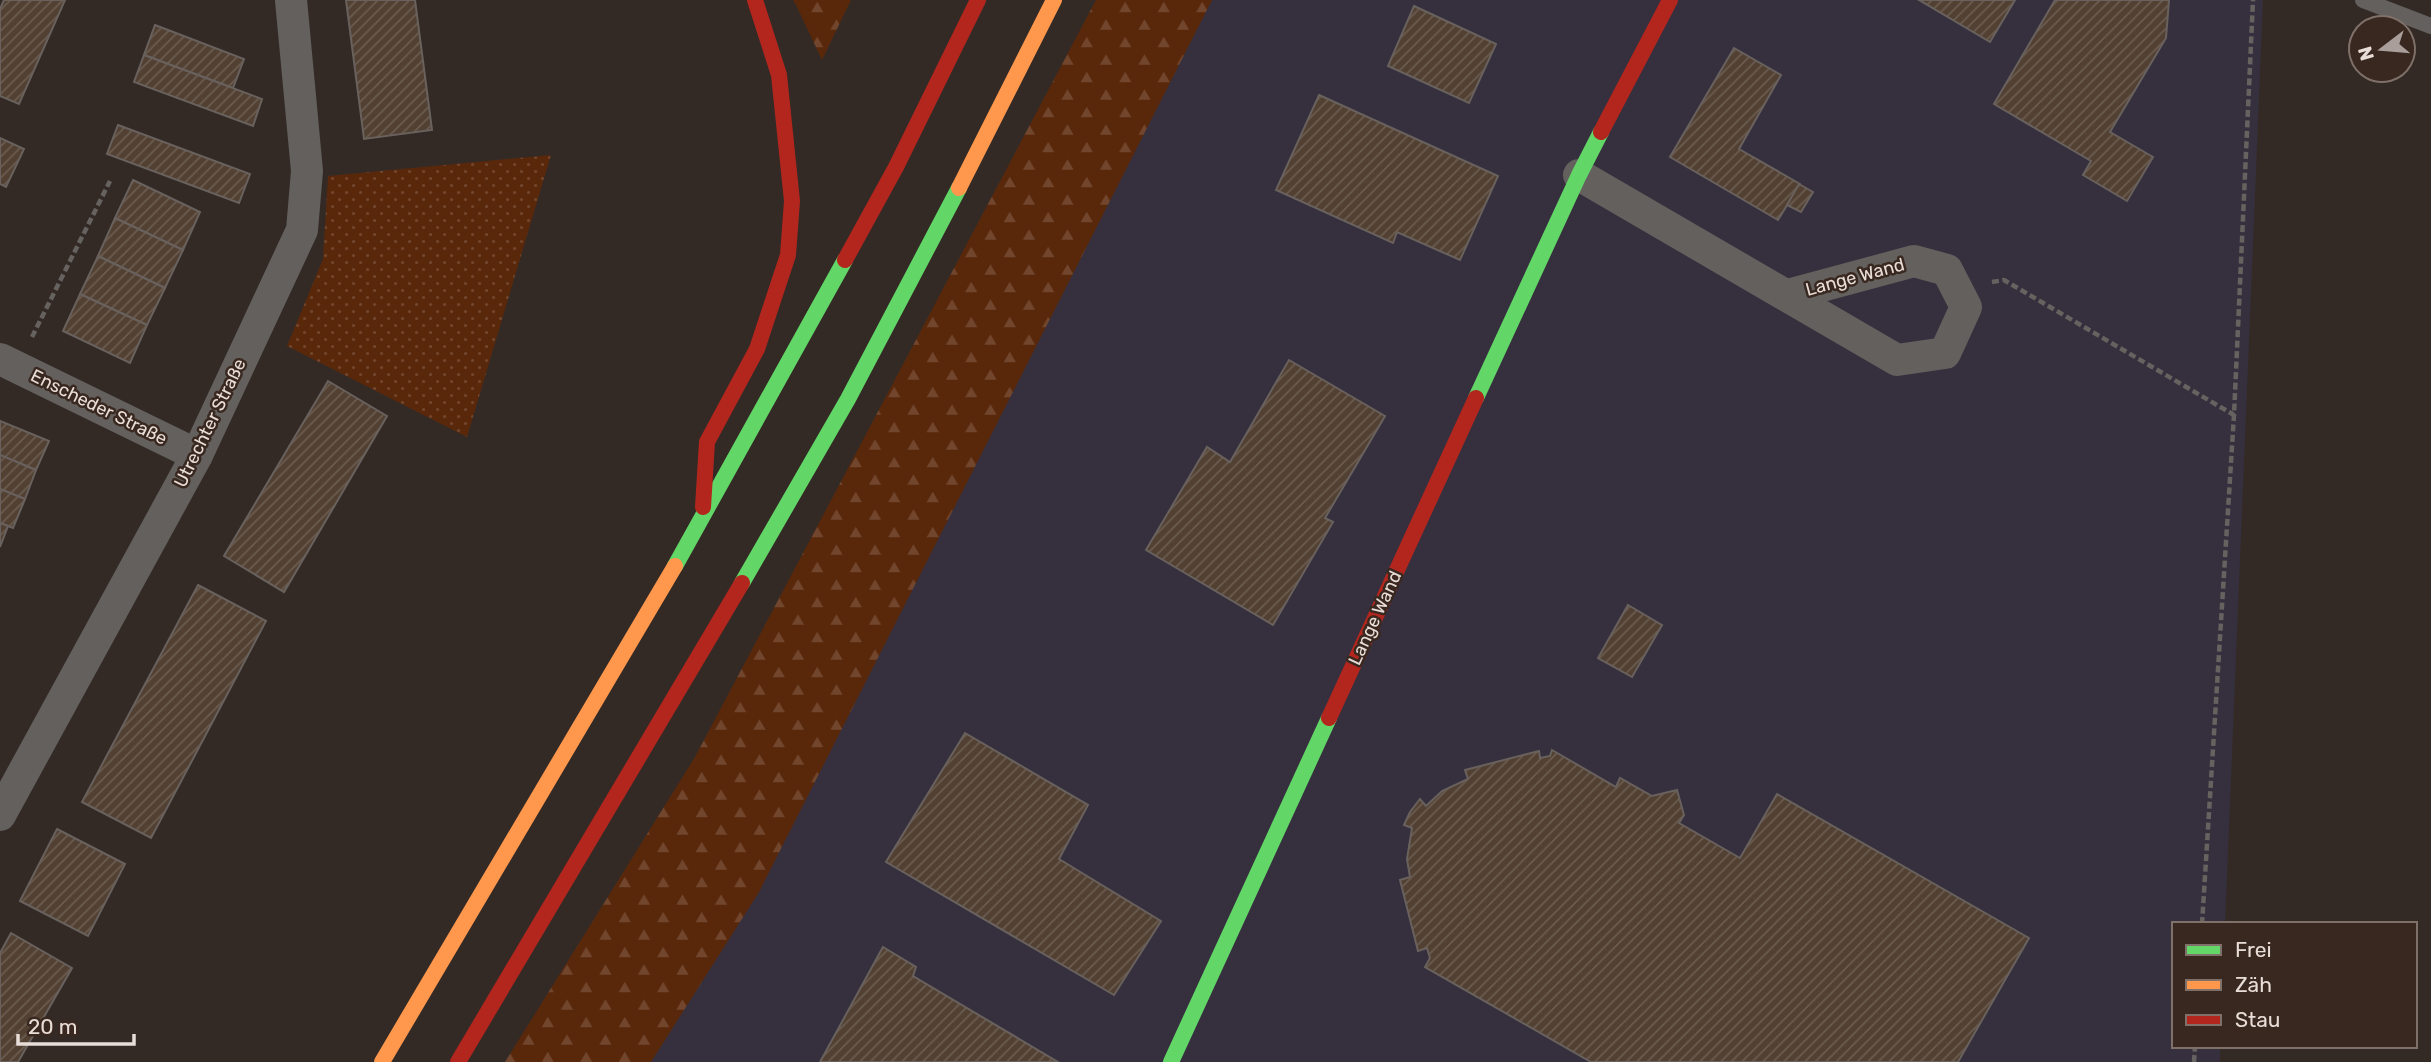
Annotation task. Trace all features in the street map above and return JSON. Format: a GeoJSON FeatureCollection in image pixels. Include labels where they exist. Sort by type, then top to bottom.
{"type":"FeatureCollection","features":[{"type":"Feature","properties":{"kind":"main road"},"geometry":{"type":"LineString","coordinates":[[702,519],[707,442],[757,349],[788,255],[792,201],[779,75],[755,0]]}},
{"type":"Feature","properties":{"kind":"main road"},"geometry":{"type":"LineString","coordinates":[[382,1062],[702,519],[896,167],[978,0]]}},
{"type":"Feature","properties":{"kind":"main road"},"geometry":{"type":"LineString","coordinates":[[458,1062],[848,399],[1003,104],[1054,0]]}},
{"type":"Feature","properties":{"kind":"main road","name":"Lange Wand"},"geometry":{"type":"LineString","coordinates":[[1171,1062],[1579,175],[1670,0]]}},
{"type":"Feature","properties":{"kind":"street","name":"Utrechter Straße"},"geometry":{"type":"LineString","coordinates":[[0,815],[197,455],[302,230],[307,172],[291,0]]}},
{"type":"Feature","properties":{"kind":"street","name":"Lange Wand"},"geometry":{"type":"LineString","coordinates":[[1579,175],[1897,360],[1945,353],[1966,307],[1947,270],[1914,261],[1788,295]]}},
{"type":"Feature","properties":{"kind":"street","name":"Enscheder Straße"},"geometry":{"type":"LineString","coordinates":[[8,363],[197,455]]}},
{"type":"Feature","properties":{"kind":"lane"},"geometry":{"type":"LineString","coordinates":[[2363,0],[2431,26]]}},
{"type":"Feature","properties":{"kind":"path"},"geometry":{"type":"LineString","coordinates":[[2202,922],[2234,415],[2253,0]]}},
{"type":"Feature","properties":{"kind":"path"},"geometry":{"type":"LineString","coordinates":[[8,363],[110,181]]}},
{"type":"Feature","properties":{"kind":"path"},"geometry":{"type":"LineString","coordinates":[[1956,288],[2004,280],[2234,415]]}},
{"type":"Feature","properties":{"kind":"shaded area"},"geometry":{"type":"Polygon","coordinates":[[[1141,0],[2263,0],[2225,922],[2172,922],[2172,1048],[2220,1048],[2220,1062],[594,1062],[1141,0]]]}},
{"type":"Feature","properties":{"kind":"green space"},"geometry":{"type":"Polygon","coordinates":[[[793,0],[851,0],[822,60],[796,5],[793,0]]]}},
{"type":"Feature","properties":{"kind":"green space"},"geometry":{"type":"Polygon","coordinates":[[[1096,0],[1212,0],[759,892],[651,1062],[505,1062],[695,757],[1096,0]]]}},
{"type":"Feature","properties":{"kind":"green space"},"geometry":{"type":"Polygon","coordinates":[[[551,155],[467,437],[287,346],[323,259],[328,176],[551,155]]]}},
{"type":"Feature","properties":{"kind":"building"},"geometry":{"type":"Polygon","coordinates":[[[4,0],[65,0],[19,104],[0,96],[0,9],[4,0]]]}},
{"type":"Feature","properties":{"kind":"building"},"geometry":{"type":"Polygon","coordinates":[[[346,0],[415,0],[432,130],[364,139],[346,0]]]}},
{"type":"Feature","properties":{"kind":"building"},"geometry":{"type":"Polygon","coordinates":[[[1919,0],[2015,0],[1990,42],[1919,0]]]}},
{"type":"Feature","properties":{"kind":"building"},"geometry":{"type":"Polygon","coordinates":[[[2055,0],[2169,0],[2166,38],[2110,132],[2153,157],[2127,201],[2083,175],[2091,161],[1994,104],[2055,0]]]}},
{"type":"Feature","properties":{"kind":"building"},"geometry":{"type":"Polygon","coordinates":[[[1414,6],[1496,44],[1469,103],[1388,66],[1414,6]]]}},
{"type":"Feature","properties":{"kind":"building"},"geometry":{"type":"Polygon","coordinates":[[[155,25],[244,59],[233,88],[144,55],[155,25]]]}},
{"type":"Feature","properties":{"kind":"building"},"geometry":{"type":"Polygon","coordinates":[[[1734,48],[1781,75],[1739,149],[1800,184],[1778,220],[1670,157],[1734,48]]]}},
{"type":"Feature","properties":{"kind":"building"},"geometry":{"type":"Polygon","coordinates":[[[144,55],[262,99],[253,126],[134,82],[144,55]]]}},
{"type":"Feature","properties":{"kind":"building"},"geometry":{"type":"Polygon","coordinates":[[[1319,95],[1498,176],[1460,260],[1397,232],[1393,243],[1276,190],[1319,95]]]}},
{"type":"Feature","properties":{"kind":"building"},"geometry":{"type":"Polygon","coordinates":[[[118,125],[250,174],[239,203],[107,154],[118,125]]]}},
{"type":"Feature","properties":{"kind":"building"},"geometry":{"type":"Polygon","coordinates":[[[0,138],[24,149],[6,187],[0,184],[0,138]]]}},
{"type":"Feature","properties":{"kind":"building"},"geometry":{"type":"Polygon","coordinates":[[[133,180],[200,212],[183,250],[115,218],[133,180]]]}},
{"type":"Feature","properties":{"kind":"building"},"geometry":{"type":"Polygon","coordinates":[[[1799,184],[1813,192],[1801,212],[1787,205],[1799,184]]]}},
{"type":"Feature","properties":{"kind":"building"},"geometry":{"type":"Polygon","coordinates":[[[115,218],[183,250],[165,288],[98,256],[115,218]]]}},
{"type":"Feature","properties":{"kind":"building"},"geometry":{"type":"Polygon","coordinates":[[[98,256],[165,288],[147,325],[80,294],[98,256]]]}},
{"type":"Feature","properties":{"kind":"building"},"geometry":{"type":"Polygon","coordinates":[[[80,294],[147,325],[130,363],[63,331],[80,294]]]}},
{"type":"Feature","properties":{"kind":"building"},"geometry":{"type":"Polygon","coordinates":[[[1289,360],[1385,416],[1325,518],[1333,522],[1273,625],[1146,550],[1207,447],[1230,462],[1289,360]]]}},
{"type":"Feature","properties":{"kind":"building"},"geometry":{"type":"Polygon","coordinates":[[[328,381],[387,416],[284,592],[224,556],[328,381]]]}},
{"type":"Feature","properties":{"kind":"building"},"geometry":{"type":"Polygon","coordinates":[[[0,421],[49,441],[36,470],[0,455],[0,421]]]}},
{"type":"Feature","properties":{"kind":"building"},"geometry":{"type":"Polygon","coordinates":[[[0,455],[36,470],[25,499],[0,489],[0,455]]]}},
{"type":"Feature","properties":{"kind":"building"},"geometry":{"type":"Polygon","coordinates":[[[0,489],[25,499],[13,528],[0,523],[0,489]]]}},
{"type":"Feature","properties":{"kind":"building"},"geometry":{"type":"Polygon","coordinates":[[[0,523],[8,526],[0,547],[0,523]]]}},
{"type":"Feature","properties":{"kind":"building"},"geometry":{"type":"Polygon","coordinates":[[[198,585],[266,621],[151,838],[82,802],[198,585]]]}},
{"type":"Feature","properties":{"kind":"building"},"geometry":{"type":"Polygon","coordinates":[[[1628,605],[1662,625],[1632,677],[1598,658],[1628,605]]]}},
{"type":"Feature","properties":{"kind":"building"},"geometry":{"type":"Polygon","coordinates":[[[965,733],[1088,805],[1059,859],[1161,921],[1114,995],[886,862],[965,733]]]}},
{"type":"Feature","properties":{"kind":"building"},"geometry":{"type":"Polygon","coordinates":[[[1552,750],[1616,787],[1620,778],[1652,796],[1677,790],[1684,815],[1679,823],[1740,858],[1777,794],[2029,938],[1958,1062],[1591,1062],[1425,967],[1430,958],[1427,948],[1418,951],[1400,880],[1410,877],[1407,859],[1412,828],[1404,825],[1420,799],[1426,806],[1442,791],[1468,779],[1465,770],[1539,751],[1540,758],[1550,756],[1552,750]]]}},
{"type":"Feature","properties":{"kind":"building"},"geometry":{"type":"Polygon","coordinates":[[[57,829],[125,864],[88,936],[20,901],[57,829]]]}},
{"type":"Feature","properties":{"kind":"building"},"geometry":{"type":"Polygon","coordinates":[[[11,933],[72,968],[18,1062],[0,1062],[0,953],[11,933]]]}},
{"type":"Feature","properties":{"kind":"building"},"geometry":{"type":"Polygon","coordinates":[[[883,947],[916,967],[913,976],[1058,1062],[820,1062],[883,947]]]}},
{"type":"Feature","properties":{"kind":"traffic: fast"},"geometry":{"type":"LineString","coordinates":[[1476,398],[1601,132]]}},
{"type":"Feature","properties":{"kind":"traffic: fast"},"geometry":{"type":"LineString","coordinates":[[742,583],[848,399],[959,188]]}},
{"type":"Feature","properties":{"kind":"traffic: fast"},"geometry":{"type":"LineString","coordinates":[[675,566],[845,260]]}},
{"type":"Feature","properties":{"kind":"traffic: fast"},"geometry":{"type":"LineString","coordinates":[[1171,1062],[1329,718]]}},
{"type":"Feature","properties":{"kind":"traffic: slow"},"geometry":{"type":"LineString","coordinates":[[959,188],[1054,0]]}},
{"type":"Feature","properties":{"kind":"traffic: slow"},"geometry":{"type":"LineString","coordinates":[[382,1062],[675,566]]}},
{"type":"Feature","properties":{"kind":"traffic: jam"},"geometry":{"type":"LineString","coordinates":[[703,507],[707,442],[757,349],[788,255],[792,201],[779,75],[755,0]]}},
{"type":"Feature","properties":{"kind":"traffic: jam"},"geometry":{"type":"LineString","coordinates":[[845,260],[896,167],[978,0]]}},
{"type":"Feature","properties":{"kind":"traffic: jam"},"geometry":{"type":"LineString","coordinates":[[1601,132],[1670,0]]}},
{"type":"Feature","properties":{"kind":"traffic: jam"},"geometry":{"type":"LineString","coordinates":[[1329,718],[1476,398]]}},
{"type":"Feature","properties":{"kind":"traffic: jam"},"geometry":{"type":"LineString","coordinates":[[458,1062],[742,583]]}}]}
